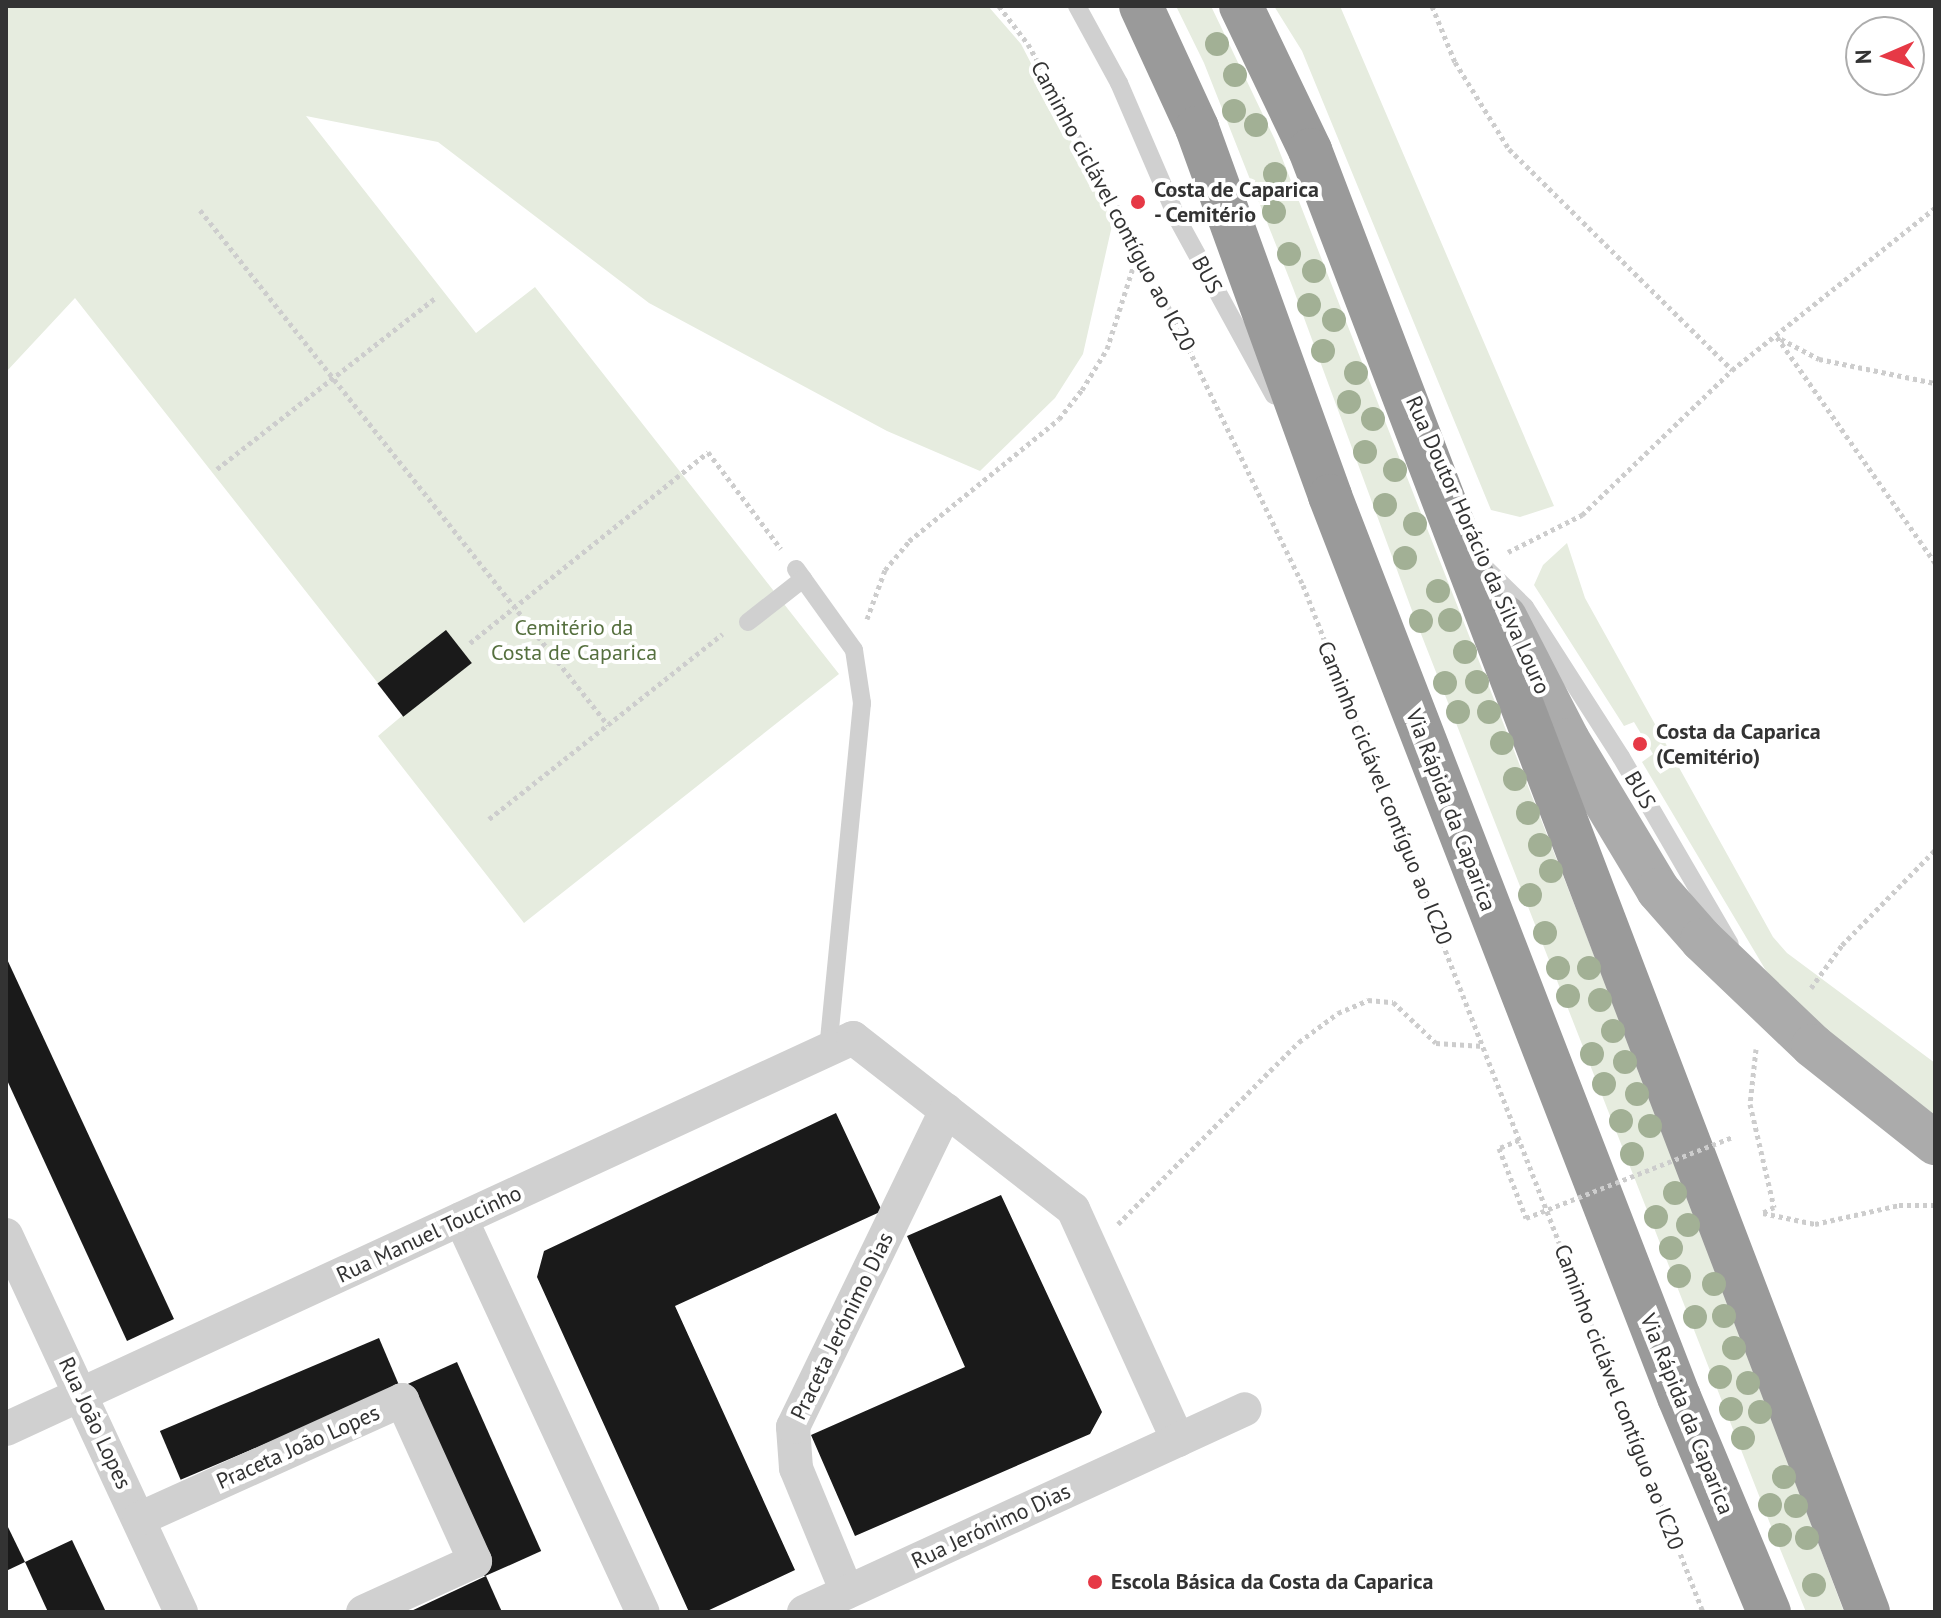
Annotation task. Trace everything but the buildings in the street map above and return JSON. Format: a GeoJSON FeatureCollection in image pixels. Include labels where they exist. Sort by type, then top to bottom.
{"type":"FeatureCollection","features":[{"type":"Feature","properties":{"kind":"highway","name":"Via Rápida da Caparica"},"geometry":{"type":"LineString","coordinates":[[1141,6],[1197,128],[1330,496],[1679,1397],[1769,1612]]}},
{"type":"Feature","properties":{"kind":"highway"},"geometry":{"type":"LineString","coordinates":[[1241,6],[1310,150],[1868,1612]]}},
{"type":"Feature","properties":{"kind":"main road","name":"Rua Doutor Horácio da Silva Louro"},"geometry":{"type":"LineString","coordinates":[[1310,150],[1481,565],[1623,838],[1658,890],[1745,980],[1789,1023],[1935,1143]]}},
{"type":"Feature","properties":{"kind":"street"},"geometry":{"type":"LineString","coordinates":[[840,1044],[946,1110],[1073,1209],[1178,1440]]}},
{"type":"Feature","properties":{"kind":"street","name":"Rua Manuel Toucinho"},"geometry":{"type":"LineString","coordinates":[[6,1429],[840,1044]]}},
{"type":"Feature","properties":{"kind":"street","name":"Praceta Jerónimo Dias"},"geometry":{"type":"LineString","coordinates":[[847,1592],[796,1468],[793,1427],[946,1110]]}},
{"type":"Feature","properties":{"kind":"street"},"geometry":{"type":"LineString","coordinates":[[461,1219],[643,1612]]}},
{"type":"Feature","properties":{"kind":"street","name":"Rua João Lopes"},"geometry":{"type":"LineString","coordinates":[[6,1235],[181,1612]]}},
{"type":"Feature","properties":{"kind":"street","name":"Praceta João Lopes"},"geometry":{"type":"LineString","coordinates":[[139,1519],[402,1400],[475,1561],[363,1612]]}},
{"type":"Feature","properties":{"kind":"street","name":"Rua Jerónimo Dias"},"geometry":{"type":"LineString","coordinates":[[804,1612],[1245,1409]]}},
{"type":"Feature","properties":{"kind":"lane","name":"BUS"},"geometry":{"type":"LineString","coordinates":[[1077,6],[1119,83],[1191,246],[1330,496]]}},
{"type":"Feature","properties":{"kind":"lane","name":"BUS"},"geometry":{"type":"LineString","coordinates":[[1481,565],[1525,607],[1621,757],[1734,952],[1789,1023]]}},
{"type":"Feature","properties":{"kind":"lane"},"geometry":{"type":"LineString","coordinates":[[748,622],[799,574],[854,650],[860,676],[862,703],[840,1044]]}},
{"type":"Feature","properties":{"kind":"path","name":"Caminho ciclável contíguo ao IC20"},"geometry":{"type":"LineString","coordinates":[[999,6],[1028,44],[1140,248],[1303,585],[1703,1612]]}},
{"type":"Feature","properties":{"kind":"path"},"geometry":{"type":"LineString","coordinates":[[1432,6],[1455,62],[1509,149],[1732,370]]}},
{"type":"Feature","properties":{"kind":"path"},"geometry":{"type":"LineString","coordinates":[[1481,565],[1582,515],[1732,370],[1935,208]]}},
{"type":"Feature","properties":{"kind":"path"},"geometry":{"type":"LineString","coordinates":[[200,210],[608,725]]}},
{"type":"Feature","properties":{"kind":"path"},"geometry":{"type":"LineString","coordinates":[[860,676],[865,627],[885,570],[909,541],[1059,419],[1082,390],[1107,349],[1140,248]]}},
{"type":"Feature","properties":{"kind":"path"},"geometry":{"type":"LineString","coordinates":[[217,469],[436,297]]}},
{"type":"Feature","properties":{"kind":"path"},"geometry":{"type":"LineString","coordinates":[[1777,337],[1819,359],[1935,383]]}},
{"type":"Feature","properties":{"kind":"path"},"geometry":{"type":"LineString","coordinates":[[1777,337],[1935,563]]}},
{"type":"Feature","properties":{"kind":"path"},"geometry":{"type":"LineString","coordinates":[[470,643],[708,452],[799,574]]}},
{"type":"Feature","properties":{"kind":"path"},"geometry":{"type":"LineString","coordinates":[[489,819],[723,633]]}},
{"type":"Feature","properties":{"kind":"path"},"geometry":{"type":"LineString","coordinates":[[1789,1023],[1827,962],[1935,850]]}},
{"type":"Feature","properties":{"kind":"path"},"geometry":{"type":"LineString","coordinates":[[1745,980],[1759,1034],[1750,1104],[1774,1207],[1762,1213],[1815,1224],[1899,1205],[1935,1205]]}},
{"type":"Feature","properties":{"kind":"path"},"geometry":{"type":"LineString","coordinates":[[1091,1250],[1299,1042],[1338,1013],[1368,1000],[1393,1002],[1436,1043],[1483,1046]]}},
{"type":"Feature","properties":{"kind":"path"},"geometry":{"type":"LineString","coordinates":[[1519,1140],[1499,1148],[1526,1218],[1733,1137]]}},
{"type":"Feature","properties":{"kind":"green space","name":"Cemitério da Costa de Caparica"},"geometry":{"type":"Polygon","coordinates":[[[6,6],[988,6],[1021,44],[1113,221],[1083,354],[1055,398],[980,471],[887,431],[649,303],[438,142],[306,116],[476,333],[535,287],[839,674],[524,923],[378,736],[403,715],[75,298],[6,372],[6,6]]]}},
{"type":"Feature","properties":{"kind":"green space"},"geometry":{"type":"Polygon","coordinates":[[[1176,6],[1211,6],[1275,140],[1688,1195],[1844,1612],[1806,1612],[1414,616],[1293,288],[1204,63],[1176,6]]]}},
{"type":"Feature","properties":{"kind":"green space"},"geometry":{"type":"Polygon","coordinates":[[[1274,6],[1340,6],[1554,506],[1520,517],[1491,510],[1302,51],[1274,6]]]}},
{"type":"Feature","properties":{"kind":"green space"},"geometry":{"type":"Polygon","coordinates":[[[1567,543],[1585,598],[1773,937],[1787,953],[1935,1063],[1935,1118],[1788,999],[1765,969],[1642,762],[1653,754],[1634,722],[1624,726],[1534,585],[1543,565],[1567,543]]]}},
{"type":"Feature","properties":{"kind":"place","name":"Costa de Caparica - Cemitério"},"geometry":{"type":"Point","coordinates":[1138,202]}},
{"type":"Feature","properties":{"kind":"place","name":"Costa da Caparica (Cemitério)"},"geometry":{"type":"Point","coordinates":[1640,744]}},
{"type":"Feature","properties":{"kind":"place","name":"Escola Básica da Costa da Caparica"},"geometry":{"type":"Point","coordinates":[1095,1582]}}]}
